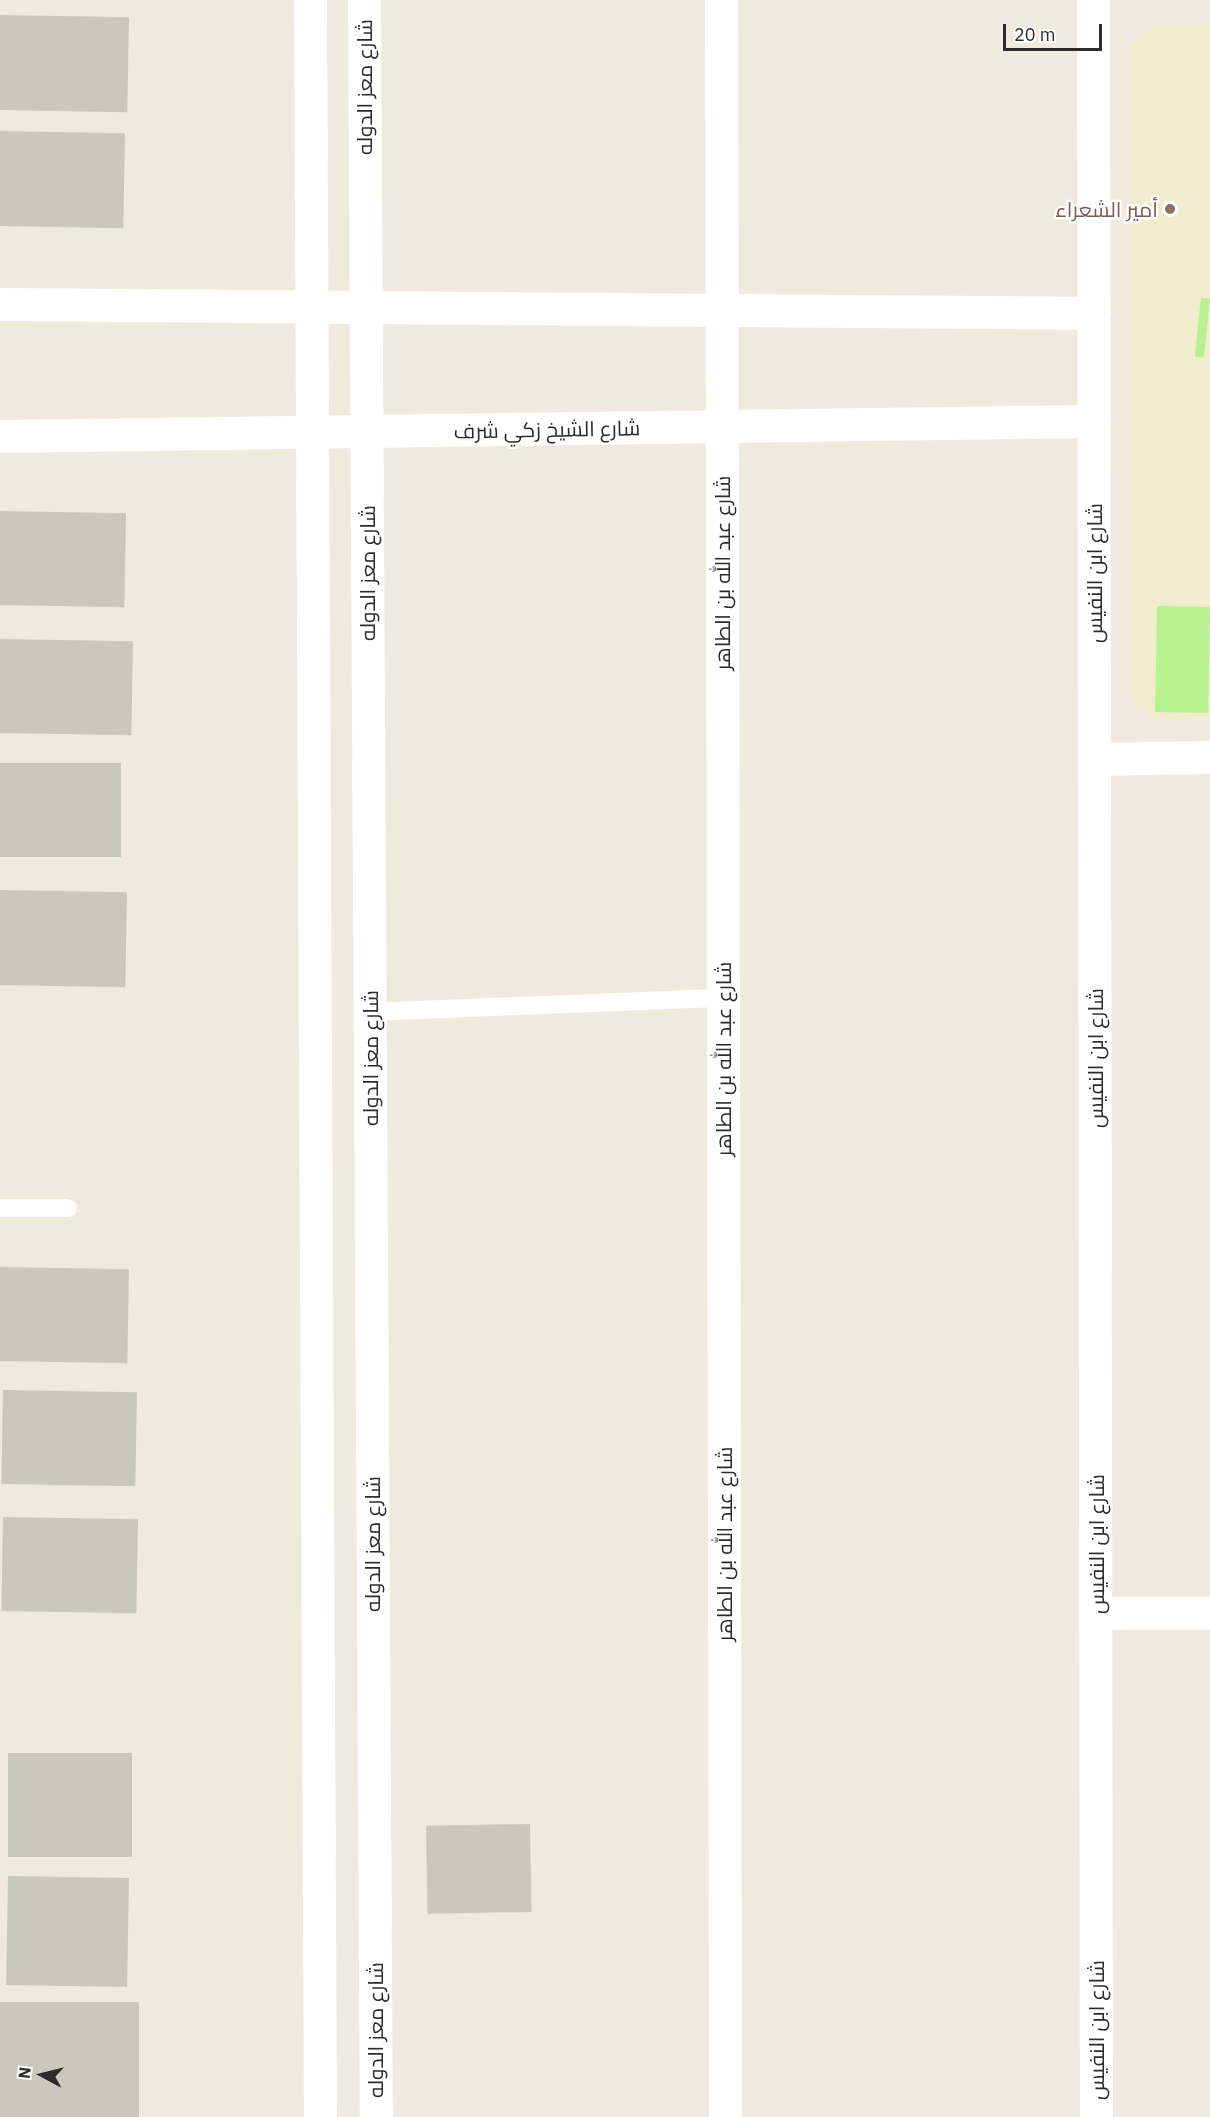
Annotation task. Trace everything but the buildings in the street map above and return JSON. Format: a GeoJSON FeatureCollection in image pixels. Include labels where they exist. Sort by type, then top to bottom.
{"type":"FeatureCollection","features":[{"type":"Feature","properties":{"kind":"street"},"geometry":{"type":"LineString","coordinates":[[310,0],[320,2117]]}},
{"type":"Feature","properties":{"kind":"street","name":"شارع معز الدوله"},"geometry":{"type":"LineString","coordinates":[[364,0],[376,2117]]}},
{"type":"Feature","properties":{"kind":"street","name":"شارع عبد الله بن الطاهر"},"geometry":{"type":"LineString","coordinates":[[721,0],[725,2117]]}},
{"type":"Feature","properties":{"kind":"street","name":"شارع ابن النفيس"},"geometry":{"type":"LineString","coordinates":[[1094,0],[1096,2117]]}},
{"type":"Feature","properties":{"kind":"street"},"geometry":{"type":"LineString","coordinates":[[0,304],[1094,313]]}},
{"type":"Feature","properties":{"kind":"street","name":"شارع الشيخ زكي شرف"},"geometry":{"type":"LineString","coordinates":[[0,436],[1094,421]]}},
{"type":"Feature","properties":{"kind":"street"},"geometry":{"type":"LineString","coordinates":[[1095,759],[1210,757]]}},
{"type":"Feature","properties":{"kind":"street"},"geometry":{"type":"LineString","coordinates":[[1096,1613],[1210,1613]]}},
{"type":"Feature","properties":{"kind":"lane"},"geometry":{"type":"LineString","coordinates":[[369,1012],[723,998]]}},
{"type":"Feature","properties":{"kind":"lane"},"geometry":{"type":"LineString","coordinates":[[0,1208],[68,1208]]}},
{"type":"Feature","properties":{"kind":"shaded area"},"geometry":{"type":"Polygon","coordinates":[[[1210,25],[1210,719],[1152,718],[1130,697],[1131,46],[1155,26],[1210,25]]]}},
{"type":"Feature","properties":{"kind":"green space"},"geometry":{"type":"Polygon","coordinates":[[[1201,298],[1210,299],[1204,358],[1195,357],[1201,298]]]}},
{"type":"Feature","properties":{"kind":"green space"},"geometry":{"type":"Polygon","coordinates":[[[1157,606],[1210,607],[1208,713],[1155,712],[1157,606]]]}},
{"type":"Feature","properties":{"kind":"place","name":"أمير الشعراء"},"geometry":{"type":"Point","coordinates":[1170,209]}}]}
